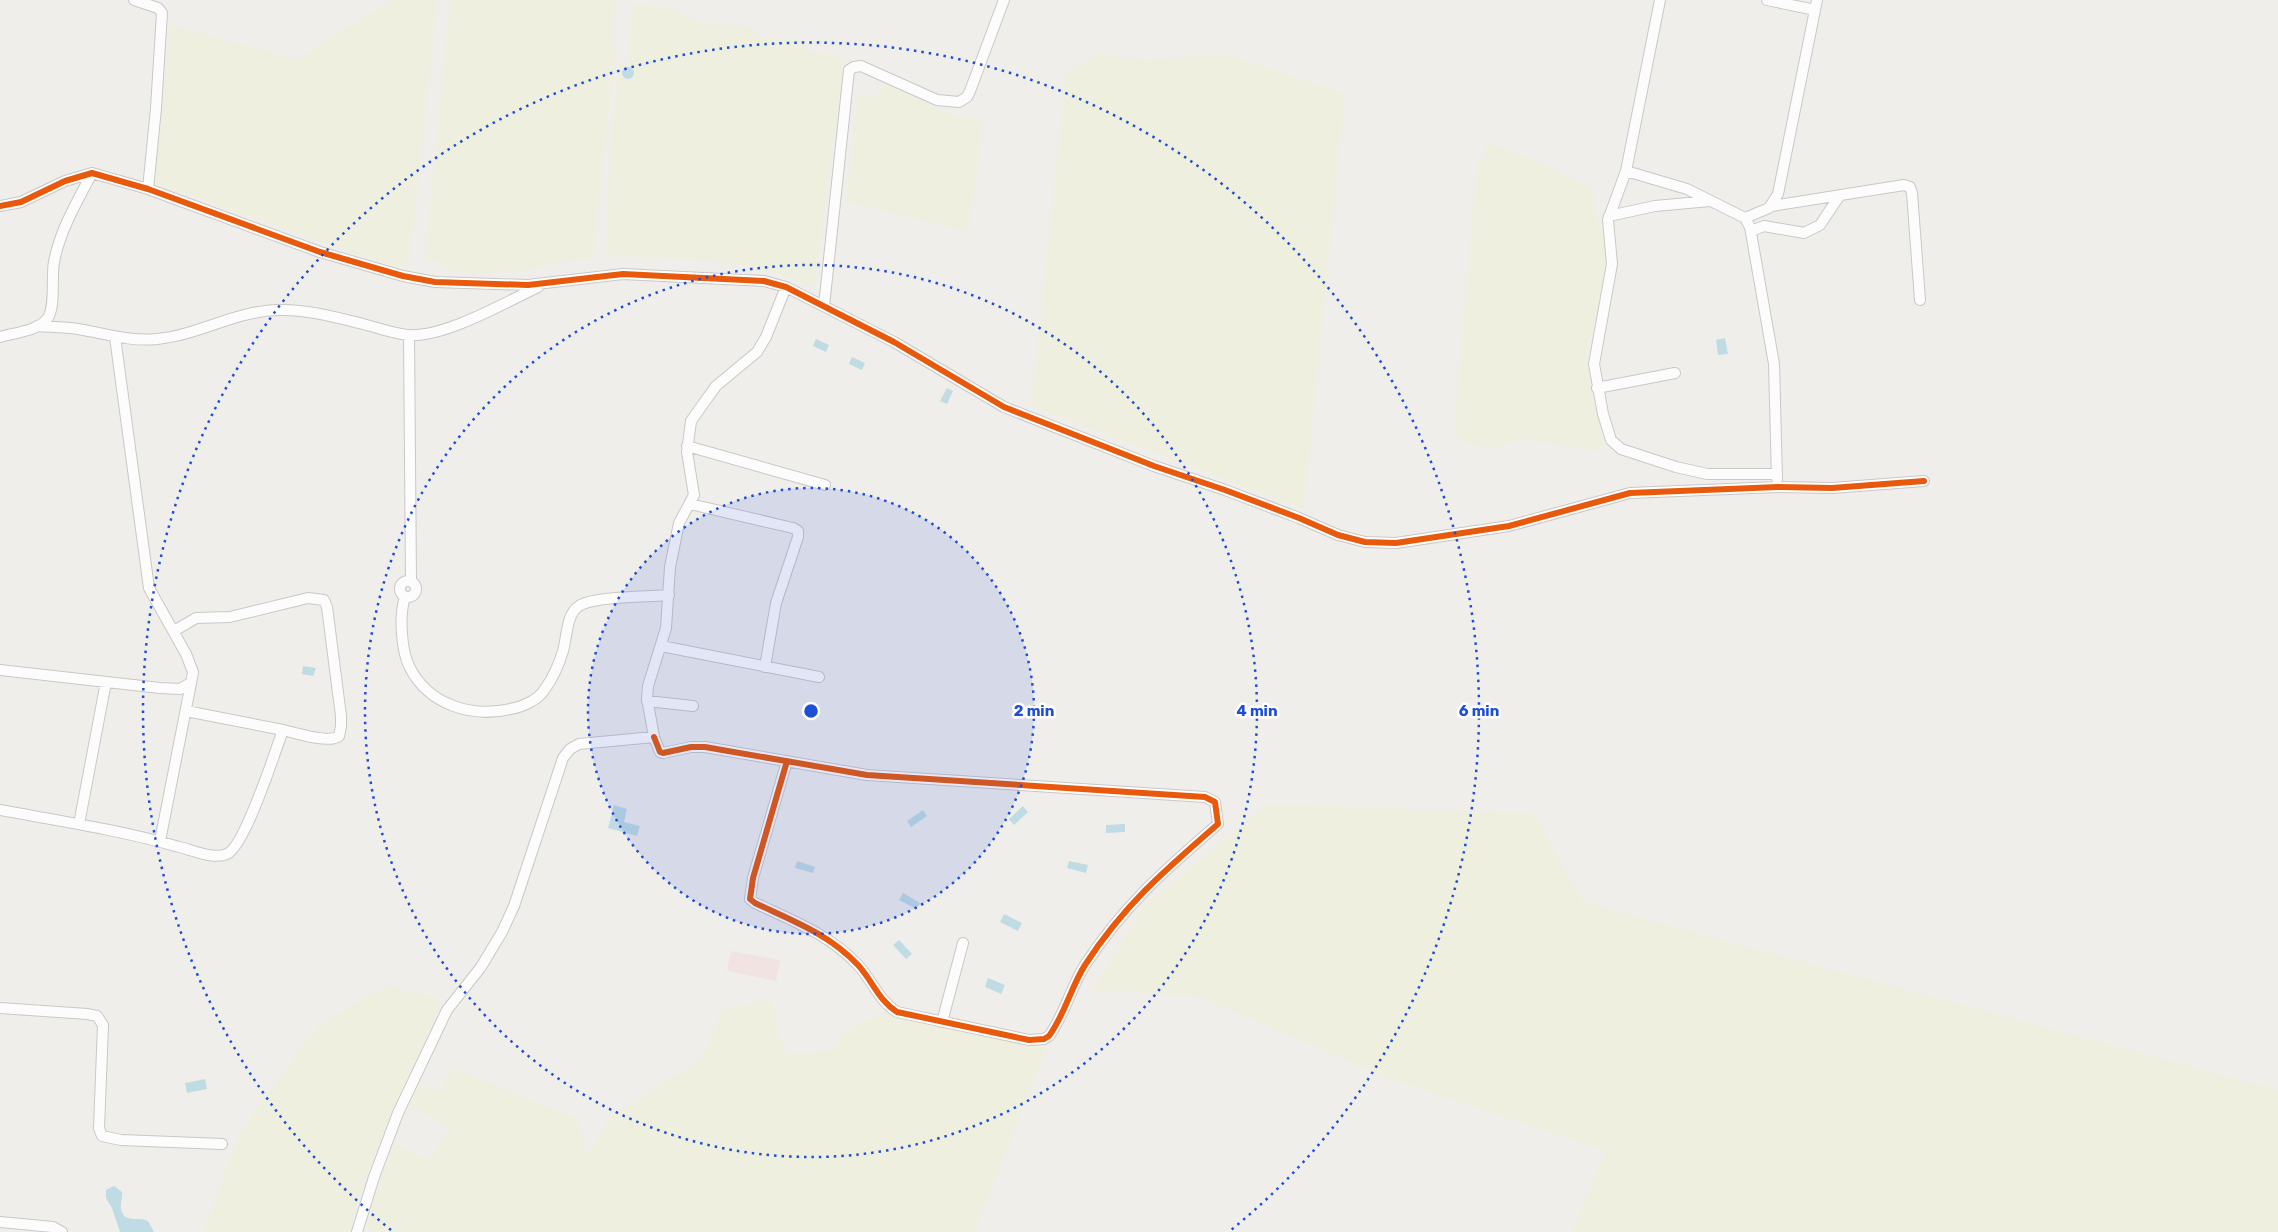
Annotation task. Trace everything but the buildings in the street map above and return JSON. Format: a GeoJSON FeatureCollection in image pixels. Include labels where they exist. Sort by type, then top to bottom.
{"type":"FeatureCollection","features":[{"type":"Feature","properties":{"kind":"street"},"geometry":{"type":"LineString","coordinates":[[134,0],[158,8],[162,13],[156,108],[148,189]]}},
{"type":"Feature","properties":{"kind":"street"},"geometry":{"type":"LineString","coordinates":[[824,306],[850,70],[861,66],[937,100],[959,102],[970,91],[1004,0]]}},
{"type":"Feature","properties":{"kind":"street"},"geometry":{"type":"LineString","coordinates":[[1660,0],[1626,171],[1609,216],[1612,264],[1595,358],[1594,372],[1597,388],[1611,440],[1621,449],[1676,467],[1707,474],[1776,474]]}},
{"type":"Feature","properties":{"kind":"street"},"geometry":{"type":"LineString","coordinates":[[1767,0],[1816,5],[1781,183],[1772,206]]}},
{"type":"Feature","properties":{"kind":"street"},"geometry":{"type":"LineString","coordinates":[[1626,171],[1667,182],[1714,202],[1745,218],[1751,231],[1774,364],[1776,474],[1778,487]]}},
{"type":"Feature","properties":{"kind":"street"},"geometry":{"type":"LineString","coordinates":[[0,337],[37,326],[43,323],[50,313],[56,249],[69,216],[92,173]]}},
{"type":"Feature","properties":{"kind":"street"},"geometry":{"type":"LineString","coordinates":[[0,206],[21,202],[65,181],[92,173],[148,189],[320,252],[403,276],[435,282],[458,284],[528,284],[624,274],[764,281],[786,287],[894,342],[1004,408],[1145,463],[1290,514],[1338,535],[1365,542],[1396,543],[1510,526],[1630,493],[1778,487],[1832,488],[1924,481]]}},
{"type":"Feature","properties":{"kind":"street"},"geometry":{"type":"LineString","coordinates":[[1745,218],[1772,206],[1904,185],[1910,187],[1920,300]]}},
{"type":"Feature","properties":{"kind":"street"},"geometry":{"type":"LineString","coordinates":[[1751,231],[1764,226],[1804,232],[1820,225],[1840,196]]}},
{"type":"Feature","properties":{"kind":"street"},"geometry":{"type":"LineString","coordinates":[[1609,216],[1656,206],[1714,202]]}},
{"type":"Feature","properties":{"kind":"street"},"geometry":{"type":"LineString","coordinates":[[37,326],[136,339],[167,338],[228,318],[278,310],[300,310],[409,335],[432,333],[480,314],[547,282]]}},
{"type":"Feature","properties":{"kind":"street"},"geometry":{"type":"LineString","coordinates":[[786,287],[766,337],[757,352],[716,386],[691,421],[687,446],[694,490],[690,504],[679,523],[670,567],[666,628],[650,674],[648,701],[654,737],[660,752],[691,747],[705,747],[787,761],[868,776],[1163,792],[1206,797],[1215,802],[1218,824],[1159,875],[1134,900],[1112,927],[1084,967],[1050,1036],[1044,1039],[1028,1040],[905,1014],[889,1007],[858,965],[833,942],[811,928],[755,903],[750,898],[753,878],[787,761]]}},
{"type":"Feature","properties":{"kind":"street"},"geometry":{"type":"LineString","coordinates":[[409,335],[411,582],[404,582],[400,586],[400,593],[405,597],[401,612],[405,652],[408,665],[417,679],[430,692],[451,706],[468,711],[491,712],[516,708],[533,700],[544,690],[562,653],[571,616],[580,605],[595,601],[669,595]]}},
{"type":"Feature","properties":{"kind":"street"},"geometry":{"type":"LineString","coordinates":[[115,337],[146,574],[152,596],[174,631],[191,665],[191,683],[160,841]]}},
{"type":"Feature","properties":{"kind":"street"},"geometry":{"type":"LineString","coordinates":[[1597,388],[1675,373]]}},
{"type":"Feature","properties":{"kind":"street"},"geometry":{"type":"LineString","coordinates":[[687,446],[825,485]]}},
{"type":"Feature","properties":{"kind":"street"},"geometry":{"type":"LineString","coordinates":[[690,504],[793,528],[798,531],[798,538],[776,604],[765,667]]}},
{"type":"Feature","properties":{"kind":"street"},"geometry":{"type":"LineString","coordinates":[[174,631],[196,618],[230,617],[308,598],[324,600],[327,607],[332,643],[341,731],[337,738],[330,739],[186,711]]}},
{"type":"Feature","properties":{"kind":"street"},"geometry":{"type":"LineString","coordinates":[[661,646],[819,677]]}},
{"type":"Feature","properties":{"kind":"street"},"geometry":{"type":"LineString","coordinates":[[0,670],[180,689],[191,683]]}},
{"type":"Feature","properties":{"kind":"street"},"geometry":{"type":"LineString","coordinates":[[79,824],[106,682]]}},
{"type":"Feature","properties":{"kind":"street"},"geometry":{"type":"LineString","coordinates":[[648,701],[693,706]]}},
{"type":"Feature","properties":{"kind":"street"},"geometry":{"type":"LineString","coordinates":[[0,810],[160,841],[214,856],[228,853],[237,845],[268,773],[283,730]]}},
{"type":"Feature","properties":{"kind":"street"},"geometry":{"type":"LineString","coordinates":[[358,1232],[372,1185],[398,1114],[442,1018],[459,992],[481,968],[514,906],[563,758],[570,749],[579,744],[654,737]]}},
{"type":"Feature","properties":{"kind":"street"},"geometry":{"type":"LineString","coordinates":[[942,1022],[963,942]]}},
{"type":"Feature","properties":{"kind":"street"},"geometry":{"type":"LineString","coordinates":[[0,1008],[97,1016],[103,1025],[99,1128],[102,1136],[121,1140],[222,1144]]}},
{"type":"Feature","properties":{"kind":"street"},"geometry":{"type":"LineString","coordinates":[[0,1222],[53,1227],[62,1232]]}},
{"type":"Feature","properties":{"kind":"shaded area"},"geometry":{"type":"Polygon","coordinates":[[[731,951],[780,960],[776,981],[727,971],[731,951]]]}},
{"type":"Feature","properties":{"kind":"green space"},"geometry":{"type":"Polygon","coordinates":[[[392,0],[438,0],[409,265],[394,265],[369,259],[153,182],[171,25],[297,59],[392,0]]]}},
{"type":"Feature","properties":{"kind":"green space"},"geometry":{"type":"Polygon","coordinates":[[[450,0],[615,0],[612,38],[616,46],[593,259],[571,260],[529,270],[478,274],[443,270],[442,262],[425,258],[450,0]]]}},
{"type":"Feature","properties":{"kind":"green space"},"geometry":{"type":"Polygon","coordinates":[[[633,3],[674,9],[698,22],[750,27],[760,38],[799,40],[808,50],[826,53],[844,61],[814,288],[762,267],[698,260],[606,256],[610,133],[620,64],[628,60],[633,3]]]}},
{"type":"Feature","properties":{"kind":"green space"},"geometry":{"type":"Polygon","coordinates":[[[1101,54],[1146,60],[1227,54],[1345,94],[1304,509],[1031,406],[1066,71],[1101,54]]]}},
{"type":"Feature","properties":{"kind":"green space"},"geometry":{"type":"Polygon","coordinates":[[[885,83],[953,116],[983,120],[969,232],[846,202],[857,96],[878,96],[885,83]]]}},
{"type":"Feature","properties":{"kind":"green space"},"geometry":{"type":"Polygon","coordinates":[[[1486,142],[1532,159],[1593,188],[1596,215],[1605,239],[1607,255],[1601,296],[1586,353],[1604,448],[1599,452],[1518,439],[1498,449],[1461,443],[1454,428],[1477,161],[1483,160],[1486,142]]]}},
{"type":"Feature","properties":{"kind":"green space"},"geometry":{"type":"Polygon","coordinates":[[[1268,804],[1534,813],[1583,902],[2278,1090],[2278,1232],[1572,1232],[1605,1151],[1383,1076],[1200,997],[1093,990],[1142,908],[1268,804]]]}},
{"type":"Feature","properties":{"kind":"green space"},"geometry":{"type":"Polygon","coordinates":[[[387,985],[443,1000],[366,1175],[349,1232],[203,1232],[239,1135],[317,1026],[387,985]]]}},
{"type":"Feature","properties":{"kind":"green space"},"geometry":{"type":"Polygon","coordinates":[[[771,998],[785,1054],[830,1051],[852,1027],[887,1012],[938,1014],[1046,1049],[975,1232],[367,1232],[373,1201],[395,1143],[429,1160],[449,1129],[409,1104],[420,1085],[441,1092],[451,1067],[577,1119],[587,1158],[609,1118],[703,1058],[721,1011],[771,998]]]}},
{"type":"Feature","properties":{"kind":"water"},"geometry":{"type":"Polygon","coordinates":[[[628,67],[634,73],[628,79],[622,73],[628,67]]]}},
{"type":"Feature","properties":{"kind":"water"},"geometry":{"type":"Polygon","coordinates":[[[1725,338],[1728,354],[1718,355],[1716,340],[1725,338]]]}},
{"type":"Feature","properties":{"kind":"water"},"geometry":{"type":"Polygon","coordinates":[[[816,339],[829,345],[826,352],[813,346],[816,339]]]}},
{"type":"Feature","properties":{"kind":"water"},"geometry":{"type":"Polygon","coordinates":[[[852,357],[865,363],[862,370],[849,364],[852,357]]]}},
{"type":"Feature","properties":{"kind":"water"},"geometry":{"type":"Polygon","coordinates":[[[947,388],[953,391],[947,404],[940,401],[947,388]]]}},
{"type":"Feature","properties":{"kind":"water"},"geometry":{"type":"Polygon","coordinates":[[[303,666],[316,668],[313,676],[302,674],[303,666]]]}},
{"type":"Feature","properties":{"kind":"water"},"geometry":{"type":"Polygon","coordinates":[[[614,805],[627,809],[624,822],[640,826],[637,836],[608,828],[614,805]]]}},
{"type":"Feature","properties":{"kind":"water"},"geometry":{"type":"Polygon","coordinates":[[[1023,806],[1028,812],[1014,825],[1009,819],[1023,806]]]}},
{"type":"Feature","properties":{"kind":"water"},"geometry":{"type":"Polygon","coordinates":[[[923,810],[927,816],[911,827],[907,821],[923,810]]]}},
{"type":"Feature","properties":{"kind":"water"},"geometry":{"type":"Polygon","coordinates":[[[1125,824],[1125,832],[1106,833],[1106,825],[1125,824]]]}},
{"type":"Feature","properties":{"kind":"water"},"geometry":{"type":"Polygon","coordinates":[[[797,861],[815,867],[813,873],[795,868],[797,861]]]}},
{"type":"Feature","properties":{"kind":"water"},"geometry":{"type":"Polygon","coordinates":[[[1069,861],[1088,865],[1086,873],[1067,868],[1069,861]]]}},
{"type":"Feature","properties":{"kind":"water"},"geometry":{"type":"Polygon","coordinates":[[[903,893],[920,903],[916,909],[899,900],[903,893]]]}},
{"type":"Feature","properties":{"kind":"water"},"geometry":{"type":"Polygon","coordinates":[[[1004,914],[1022,923],[1018,931],[1000,922],[1004,914]]]}},
{"type":"Feature","properties":{"kind":"water"},"geometry":{"type":"Polygon","coordinates":[[[899,940],[912,954],[906,959],[893,945],[899,940]]]}},
{"type":"Feature","properties":{"kind":"water"},"geometry":{"type":"Polygon","coordinates":[[[988,978],[1005,985],[1001,994],[985,987],[988,978]]]}},
{"type":"Feature","properties":{"kind":"water"},"geometry":{"type":"Polygon","coordinates":[[[205,1079],[207,1089],[187,1093],[185,1083],[205,1079]]]}},
{"type":"Feature","properties":{"kind":"water"},"geometry":{"type":"Polygon","coordinates":[[[114,1186],[122,1192],[121,1209],[123,1214],[128,1218],[148,1221],[154,1232],[120,1232],[112,1208],[106,1198],[106,1190],[114,1186]]]}},
{"type":"Feature","properties":{"kind":"cycle path"},"geometry":{"type":"LineString","coordinates":[[0,206],[21,202],[65,181],[92,173],[148,189],[320,252],[403,276],[435,282],[528,285],[623,274],[764,281],[786,287],[894,342],[1004,407],[1154,466],[1299,518],[1338,535],[1365,542],[1396,543],[1509,526],[1630,493],[1778,487],[1832,488],[1924,481]]}},
{"type":"Feature","properties":{"kind":"cycle path"},"geometry":{"type":"LineString","coordinates":[[654,737],[660,752],[663,753],[691,747],[705,747],[867,775],[1205,797],[1215,802],[1218,824],[1146,889],[1115,924],[1085,965],[1055,1028],[1049,1036],[1044,1039],[1029,1040],[897,1012],[885,1002],[863,971],[847,954],[810,929],[750,899],[753,878],[787,761]]}}]}
